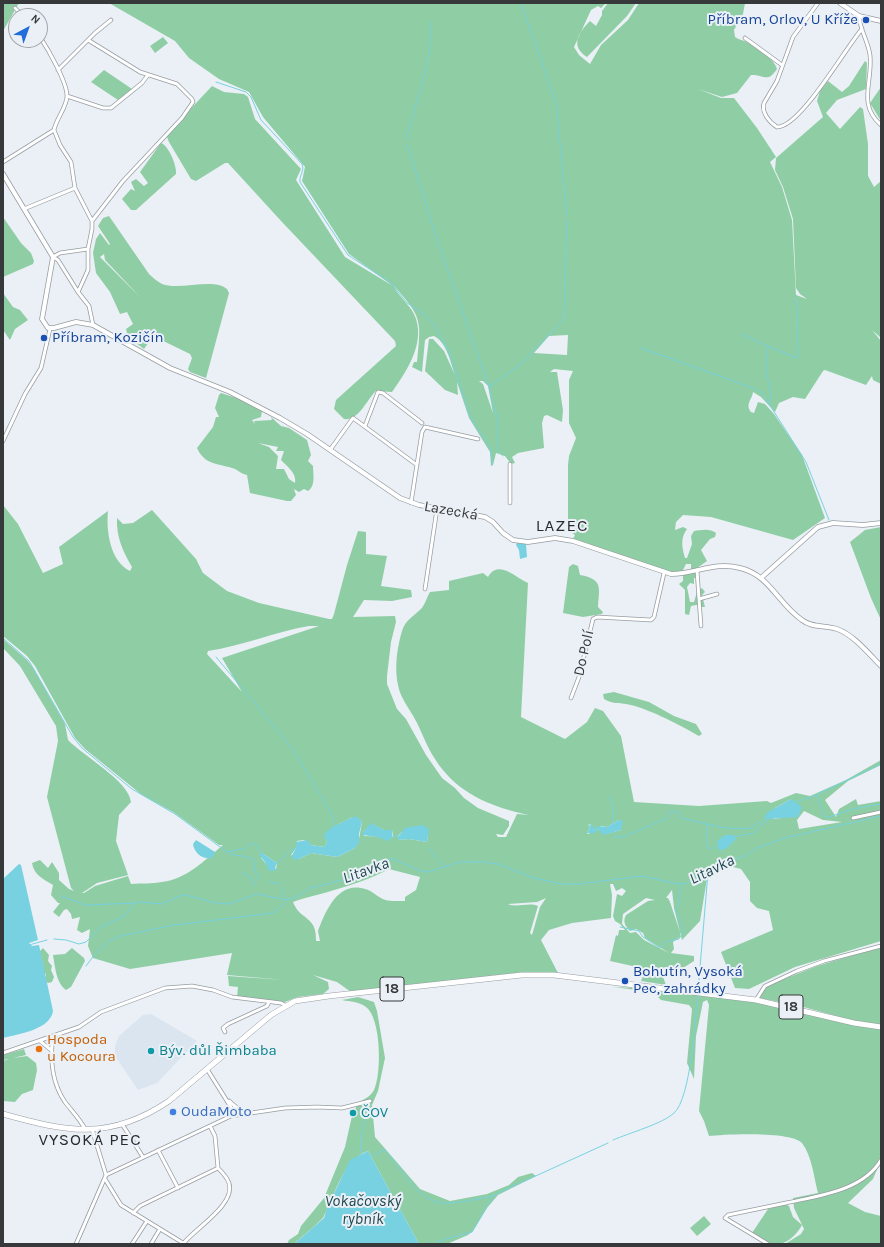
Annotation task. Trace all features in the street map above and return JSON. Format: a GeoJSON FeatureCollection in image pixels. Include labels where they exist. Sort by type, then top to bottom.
{"type":"FeatureCollection","features":[{"type":"Feature","properties":{"kind":"main road","name":"18"},"geometry":{"type":"LineString","coordinates":[[3,1114],[54,1128],[85,1130],[122,1124],[162,1106],[285,1005],[295,1001],[322,996],[536,975],[554,975],[756,1000],[854,1023],[881,1027]]}},
{"type":"Feature","properties":{"kind":"street"},"geometry":{"type":"LineString","coordinates":[[818,3],[793,37],[777,81],[763,107],[765,113],[777,127],[784,126],[799,113],[833,72],[862,29]]}},
{"type":"Feature","properties":{"kind":"street"},"geometry":{"type":"LineString","coordinates":[[840,3],[859,16],[871,21],[881,22]]}},
{"type":"Feature","properties":{"kind":"street"},"geometry":{"type":"LineString","coordinates":[[859,16],[870,56],[868,105],[872,115],[881,125]]}},
{"type":"Feature","properties":{"kind":"street"},"geometry":{"type":"LineString","coordinates":[[58,70],[88,40],[111,20]]}},
{"type":"Feature","properties":{"kind":"street"},"geometry":{"type":"LineString","coordinates":[[745,38],[782,65]]}},
{"type":"Feature","properties":{"kind":"street"},"geometry":{"type":"LineString","coordinates":[[88,40],[140,72],[177,84],[192,99],[192,105],[145,159],[123,181],[92,221]]}},
{"type":"Feature","properties":{"kind":"street"},"geometry":{"type":"LineString","coordinates":[[3,162],[54,130],[67,96],[58,70],[46,48]]}},
{"type":"Feature","properties":{"kind":"street"},"geometry":{"type":"LineString","coordinates":[[67,96],[103,108],[111,108],[142,83],[148,75]]}},
{"type":"Feature","properties":{"kind":"street"},"geometry":{"type":"LineString","coordinates":[[54,130],[60,145],[70,162],[75,188],[92,221],[91,237],[88,249],[88,270],[78,292]]}},
{"type":"Feature","properties":{"kind":"street"},"geometry":{"type":"LineString","coordinates":[[3,174],[53,257],[58,260],[78,292],[89,306],[93,325],[76,322],[50,329]]}},
{"type":"Feature","properties":{"kind":"street"},"geometry":{"type":"LineString","coordinates":[[24,209],[75,188]]}},
{"type":"Feature","properties":{"kind":"street"},"geometry":{"type":"LineString","coordinates":[[53,257],[60,253],[88,249]]}},
{"type":"Feature","properties":{"kind":"street"},"geometry":{"type":"LineString","coordinates":[[50,329],[44,324],[42,319],[53,257]]}},
{"type":"Feature","properties":{"kind":"street","name":"Lazecká"},"geometry":{"type":"LineString","coordinates":[[93,325],[170,368],[212,384],[253,404],[307,434],[394,495],[411,503],[485,517],[493,522],[508,537],[518,541],[555,538],[573,541],[616,554],[664,572],[678,574],[715,565],[741,568],[762,577]]}},
{"type":"Feature","properties":{"kind":"street"},"geometry":{"type":"LineString","coordinates":[[3,441],[20,403],[41,368],[50,329]]}},
{"type":"Feature","properties":{"kind":"street"},"geometry":{"type":"LineString","coordinates":[[365,426],[378,392],[383,393],[422,423]]}},
{"type":"Feature","properties":{"kind":"street"},"geometry":{"type":"LineString","coordinates":[[330,450],[353,418],[417,466]]}},
{"type":"Feature","properties":{"kind":"street"},"geometry":{"type":"LineString","coordinates":[[411,503],[422,432],[425,427],[478,439]]}},
{"type":"Feature","properties":{"kind":"street"},"geometry":{"type":"LineString","coordinates":[[510,464],[510,503]]}},
{"type":"Feature","properties":{"kind":"street"},"geometry":{"type":"LineString","coordinates":[[425,588],[437,509]]}},
{"type":"Feature","properties":{"kind":"street"},"geometry":{"type":"LineString","coordinates":[[881,523],[863,525],[833,523],[823,525],[811,532],[762,577],[767,585],[802,621],[815,626],[833,628],[844,632],[881,666]]}},
{"type":"Feature","properties":{"kind":"street"},"geometry":{"type":"LineString","coordinates":[[697,570],[701,626]]}},
{"type":"Feature","properties":{"kind":"street","name":"Do Polí"},"geometry":{"type":"LineString","coordinates":[[571,698],[579,677],[592,619],[597,617],[651,620],[654,617],[664,572]]}},
{"type":"Feature","properties":{"kind":"street"},"geometry":{"type":"LineString","coordinates":[[699,599],[717,594]]}},
{"type":"Feature","properties":{"kind":"street"},"geometry":{"type":"LineString","coordinates":[[853,818],[881,812]]}},
{"type":"Feature","properties":{"kind":"street"},"geometry":{"type":"LineString","coordinates":[[756,1000],[765,986],[797,971],[824,961],[881,946]]}},
{"type":"Feature","properties":{"kind":"street"},"geometry":{"type":"LineString","coordinates":[[3,1053],[79,1028],[101,1012],[114,1006],[166,988],[192,986],[212,990],[232,997],[281,1003],[285,1005]]}},
{"type":"Feature","properties":{"kind":"street"},"geometry":{"type":"LineString","coordinates":[[226,1032],[223,1028],[228,1024],[266,1006],[269,1002]]}},
{"type":"Feature","properties":{"kind":"street"},"geometry":{"type":"LineString","coordinates":[[53,1036],[51,1050],[54,1077],[60,1095],[85,1130]]}},
{"type":"Feature","properties":{"kind":"street"},"geometry":{"type":"LineString","coordinates":[[40,1041],[51,1050]]}},
{"type":"Feature","properties":{"kind":"street"},"geometry":{"type":"LineString","coordinates":[[208,1069],[233,1111],[231,1116]]}},
{"type":"Feature","properties":{"kind":"street"},"geometry":{"type":"LineString","coordinates":[[227,1100],[244,1114]]}},
{"type":"Feature","properties":{"kind":"street"},"geometry":{"type":"LineString","coordinates":[[76,1244],[89,1211],[106,1177],[143,1157],[231,1116],[285,1108],[317,1106],[342,1108],[370,1101]]}},
{"type":"Feature","properties":{"kind":"street"},"geometry":{"type":"LineString","coordinates":[[122,1124],[143,1157]]}},
{"type":"Feature","properties":{"kind":"street"},"geometry":{"type":"LineString","coordinates":[[92,1129],[106,1177],[119,1202],[133,1213],[183,1243],[226,1201],[230,1191],[229,1183],[218,1168],[215,1136],[210,1126]]}},
{"type":"Feature","properties":{"kind":"street"},"geometry":{"type":"LineString","coordinates":[[158,1150],[178,1188]]}},
{"type":"Feature","properties":{"kind":"street"},"geometry":{"type":"LineString","coordinates":[[768,1244],[724,1218],[728,1215],[813,1198],[835,1192],[871,1173],[881,1160]]}},
{"type":"Feature","properties":{"kind":"street"},"geometry":{"type":"LineString","coordinates":[[133,1213],[137,1208],[218,1168]]}},
{"type":"Feature","properties":{"kind":"street"},"geometry":{"type":"LineString","coordinates":[[132,1244],[147,1221]]}},
{"type":"Feature","properties":{"kind":"street"},"geometry":{"type":"LineString","coordinates":[[151,1244],[160,1229]]}},
{"type":"Feature","properties":{"kind":"shaded area","name":"Býv. důl Řimbaba"},"geometry":{"type":"Polygon","coordinates":[[[151,1014],[197,1041],[157,1083],[138,1090],[115,1056],[115,1046],[119,1036],[143,1015],[151,1014]]]}},
{"type":"Feature","properties":{"kind":"green space"},"geometry":{"type":"Polygon","coordinates":[[[3,3],[19,3],[16,8],[8,8],[8,22],[3,31],[3,3]]]}},
{"type":"Feature","properties":{"kind":"green space"},"geometry":{"type":"Polygon","coordinates":[[[109,3],[606,3],[601,8],[598,6],[591,10],[574,47],[579,55],[590,64],[601,45],[628,20],[639,3],[745,3],[743,14],[734,30],[735,37],[747,42],[765,54],[777,69],[774,74],[768,77],[751,75],[737,93],[722,97],[698,89],[721,98],[734,98],[757,128],[776,157],[770,162],[782,187],[792,220],[796,295],[807,299],[800,294],[796,288],[793,219],[783,187],[775,170],[776,158],[823,117],[817,101],[820,91],[828,81],[842,92],[849,86],[865,61],[867,63],[866,89],[837,100],[826,113],[840,129],[860,107],[863,109],[868,144],[868,176],[874,187],[881,181],[881,338],[872,330],[881,341],[881,384],[873,380],[872,376],[866,385],[825,370],[805,399],[793,397],[779,403],[775,412],[761,397],[753,392],[749,404],[749,409],[754,413],[758,402],[765,404],[774,414],[802,455],[825,518],[793,540],[711,517],[683,515],[676,522],[675,530],[683,527],[687,529],[682,539],[682,547],[685,558],[687,558],[692,544],[691,536],[694,531],[708,530],[716,533],[715,537],[710,539],[701,550],[707,561],[697,568],[699,576],[694,578],[694,584],[690,583],[687,587],[690,602],[694,602],[697,592],[702,588],[705,592],[702,595],[705,607],[701,607],[701,604],[691,606],[689,615],[685,614],[685,590],[679,584],[683,581],[683,574],[691,572],[691,564],[686,564],[682,572],[669,572],[573,539],[575,535],[571,532],[568,521],[568,465],[569,456],[576,438],[569,423],[569,380],[573,371],[554,369],[550,372],[557,372],[563,410],[562,422],[547,415],[544,416],[542,423],[544,448],[518,453],[512,457],[515,463],[511,464],[505,456],[496,453],[493,465],[491,466],[490,452],[469,418],[457,382],[458,395],[445,390],[425,371],[429,339],[433,339],[444,351],[455,375],[448,353],[442,343],[434,336],[425,340],[422,372],[412,367],[414,362],[417,362],[419,337],[418,321],[415,313],[394,286],[412,310],[417,324],[418,335],[414,355],[404,375],[392,392],[376,391],[354,417],[344,419],[334,409],[336,400],[396,346],[395,341],[228,163],[225,163],[196,181],[191,179],[169,142],[167,137],[169,132],[212,86],[224,92],[244,94],[248,97],[255,119],[301,169],[296,180],[345,257],[393,286],[349,254],[302,181],[305,167],[263,117],[249,92],[219,79],[189,58],[175,41],[109,3]],[[568,335],[549,336],[534,353],[567,355],[568,335]],[[479,381],[483,384],[493,413],[488,386],[483,381],[479,381]]]}},
{"type":"Feature","properties":{"kind":"green space"},"geometry":{"type":"Polygon","coordinates":[[[608,3],[636,3],[627,16],[587,57],[582,53],[577,44],[579,35],[590,21],[596,26],[602,15],[602,11],[608,3]]]}},
{"type":"Feature","properties":{"kind":"green space"},"geometry":{"type":"Polygon","coordinates":[[[163,37],[168,43],[155,53],[150,46],[163,37]]]}},
{"type":"Feature","properties":{"kind":"green space"},"geometry":{"type":"Polygon","coordinates":[[[104,70],[132,89],[118,100],[91,82],[104,70]]]}},
{"type":"Feature","properties":{"kind":"green space"},"geometry":{"type":"Polygon","coordinates":[[[881,87],[881,121],[870,103],[881,87]]]}},
{"type":"Feature","properties":{"kind":"green space"},"geometry":{"type":"Polygon","coordinates":[[[161,143],[167,148],[172,157],[176,174],[136,210],[131,210],[122,199],[131,189],[135,191],[131,182],[136,179],[144,186],[148,183],[140,172],[161,143]]]}},
{"type":"Feature","properties":{"kind":"green space"},"geometry":{"type":"Polygon","coordinates":[[[109,216],[149,274],[162,284],[178,286],[213,284],[227,289],[229,293],[206,378],[190,372],[188,369],[192,358],[190,354],[153,336],[144,349],[128,337],[126,329],[133,324],[127,312],[120,314],[110,292],[96,273],[93,253],[96,239],[100,233],[109,245],[110,244],[98,226],[103,218],[109,216]],[[104,254],[100,257],[141,298],[105,260],[104,254]]]}},
{"type":"Feature","properties":{"kind":"green space"},"geometry":{"type":"Polygon","coordinates":[[[3,217],[21,243],[31,253],[34,261],[33,264],[3,277],[3,217]]]}},
{"type":"Feature","properties":{"kind":"green space"},"geometry":{"type":"Polygon","coordinates":[[[3,293],[13,307],[20,310],[28,320],[15,329],[10,340],[3,330],[3,293]]]}},
{"type":"Feature","properties":{"kind":"green space"},"geometry":{"type":"Polygon","coordinates":[[[221,393],[240,399],[262,411],[261,417],[252,420],[255,424],[254,421],[272,420],[271,417],[281,426],[289,428],[307,440],[311,455],[308,461],[313,466],[314,480],[311,489],[308,491],[304,489],[299,492],[294,489],[296,495],[291,501],[250,493],[247,475],[235,469],[208,461],[200,454],[197,448],[213,427],[216,417],[219,417],[215,408],[221,393]],[[258,443],[269,447],[278,456],[276,469],[284,469],[289,479],[295,483],[295,477],[281,460],[284,451],[276,451],[278,447],[258,443]]]}},
{"type":"Feature","properties":{"kind":"green space"},"geometry":{"type":"Polygon","coordinates":[[[3,505],[18,524],[43,573],[63,564],[59,547],[108,511],[108,527],[111,545],[118,560],[130,571],[132,567],[121,544],[117,518],[123,524],[133,523],[152,510],[196,559],[203,573],[227,591],[259,603],[329,619],[332,619],[334,614],[358,531],[366,532],[366,554],[387,556],[381,586],[411,590],[412,597],[392,601],[364,600],[353,617],[395,616],[396,622],[391,642],[387,684],[397,709],[406,719],[426,755],[442,778],[455,788],[464,798],[478,808],[509,821],[509,826],[503,835],[496,834],[498,837],[506,837],[517,814],[529,815],[488,803],[464,790],[453,781],[444,771],[427,746],[402,697],[396,673],[398,647],[403,627],[422,608],[430,592],[449,590],[449,581],[483,573],[488,577],[492,572],[502,569],[528,583],[521,717],[565,739],[587,722],[595,708],[603,711],[621,736],[634,802],[699,806],[767,801],[771,803],[796,793],[810,796],[846,780],[881,760],[881,765],[848,781],[825,800],[836,817],[839,809],[856,799],[858,805],[881,801],[881,941],[795,967],[749,989],[735,988],[721,952],[773,930],[769,911],[757,908],[750,901],[750,882],[741,869],[721,864],[737,857],[709,867],[700,921],[682,940],[680,932],[680,937],[673,942],[674,949],[671,953],[694,956],[694,961],[683,968],[667,967],[660,969],[666,985],[641,981],[646,969],[610,961],[616,935],[618,936],[619,930],[625,930],[615,921],[613,916],[617,894],[622,896],[626,891],[622,888],[616,891],[613,884],[610,884],[612,895],[611,918],[572,923],[549,930],[541,940],[558,973],[524,972],[351,992],[337,982],[313,975],[328,982],[329,989],[323,994],[298,997],[285,1002],[237,997],[238,987],[229,986],[228,976],[285,980],[227,975],[232,953],[130,969],[93,958],[88,946],[90,929],[82,933],[77,930],[80,917],[72,919],[71,914],[67,909],[64,910],[59,917],[53,912],[60,903],[58,903],[51,895],[53,885],[40,876],[33,867],[32,863],[40,860],[48,868],[52,862],[59,873],[59,880],[69,889],[74,891],[71,888],[47,797],[58,741],[56,726],[20,666],[3,648],[3,639],[27,660],[34,669],[65,724],[68,740],[114,777],[128,794],[131,802],[119,815],[116,841],[128,875],[97,883],[82,893],[95,886],[128,876],[131,884],[154,883],[180,877],[202,863],[223,845],[219,845],[173,812],[142,795],[85,749],[75,738],[35,666],[27,656],[3,636],[3,505]],[[309,626],[233,646],[208,651],[207,654],[242,692],[222,658],[319,626],[309,626]],[[791,799],[775,808],[773,819],[781,818],[791,799]],[[804,811],[797,820],[799,829],[842,822],[823,820],[804,811]],[[352,817],[333,827],[325,837],[327,842],[324,847],[311,845],[304,840],[297,841],[296,848],[291,855],[299,859],[311,853],[337,857],[355,848],[359,839],[362,822],[357,817],[352,817]],[[619,820],[607,827],[601,826],[595,830],[590,824],[588,825],[590,828],[587,833],[588,834],[598,829],[605,834],[621,830],[619,820]],[[372,824],[363,832],[364,836],[393,837],[392,830],[384,830],[372,824]],[[402,832],[398,836],[398,840],[409,839],[427,842],[428,835],[402,832]],[[262,853],[261,858],[268,866],[276,869],[277,863],[262,853]],[[389,869],[361,882],[293,902],[296,908],[311,922],[314,927],[316,941],[320,941],[318,931],[324,915],[340,893],[347,889],[356,887],[371,891],[386,900],[405,901],[405,897],[416,890],[420,877],[389,869]],[[672,890],[666,898],[668,898],[680,932],[674,908],[672,890]],[[546,898],[537,902],[508,904],[538,906],[530,933],[532,935],[540,907],[546,898]],[[646,898],[623,914],[622,924],[630,933],[636,932],[644,940],[669,953],[645,938],[643,933],[636,929],[630,931],[624,922],[626,915],[648,901],[655,900],[646,898]]]}},
{"type":"Feature","properties":{"kind":"green space"},"geometry":{"type":"Polygon","coordinates":[[[881,527],[881,620],[850,542],[865,530],[881,527]]]}},
{"type":"Feature","properties":{"kind":"green space"},"geometry":{"type":"Polygon","coordinates":[[[573,564],[578,566],[580,575],[593,579],[597,582],[599,590],[598,607],[603,612],[602,614],[583,617],[563,613],[569,567],[573,564]]]}},
{"type":"Feature","properties":{"kind":"green space"},"geometry":{"type":"Polygon","coordinates":[[[614,692],[649,702],[674,716],[696,724],[702,734],[699,736],[665,718],[639,707],[611,702],[604,699],[603,694],[614,692]]]}},
{"type":"Feature","properties":{"kind":"green space"},"geometry":{"type":"Polygon","coordinates":[[[881,947],[881,1025],[858,1022],[800,1006],[759,998],[762,990],[769,985],[817,966],[881,947]]]}},
{"type":"Feature","properties":{"kind":"green space"},"geometry":{"type":"Polygon","coordinates":[[[43,948],[49,955],[48,961],[52,966],[51,970],[54,977],[52,982],[48,983],[45,981],[46,974],[41,971],[40,965],[43,962],[39,959],[37,954],[43,948]]]}},
{"type":"Feature","properties":{"kind":"green space"},"geometry":{"type":"Polygon","coordinates":[[[72,948],[84,958],[85,961],[71,987],[66,990],[58,979],[53,955],[65,954],[72,948]]]}},
{"type":"Feature","properties":{"kind":"green space"},"geometry":{"type":"Polygon","coordinates":[[[613,987],[637,988],[755,1002],[881,1029],[881,1160],[873,1179],[848,1203],[865,1212],[881,1216],[881,1244],[785,1244],[801,1234],[804,1229],[794,1208],[793,1198],[818,1193],[808,1154],[802,1143],[796,1139],[786,1137],[758,1134],[709,1136],[699,1111],[709,1005],[707,1000],[703,1002],[696,1036],[694,1079],[687,1063],[692,1009],[689,1005],[661,1000],[653,992],[613,987]]]}},
{"type":"Feature","properties":{"kind":"green space"},"geometry":{"type":"Polygon","coordinates":[[[358,997],[374,1002],[377,1011],[385,1058],[378,1091],[372,1105],[375,1137],[420,1189],[450,1201],[487,1194],[509,1185],[518,1177],[532,1173],[536,1176],[498,1195],[487,1208],[473,1231],[468,1235],[447,1244],[419,1244],[368,1151],[360,1155],[346,1170],[323,1218],[294,1244],[287,1244],[289,1240],[298,1234],[301,1226],[324,1198],[345,1147],[352,1116],[358,1103],[371,1094],[377,1082],[379,1046],[375,1022],[371,1013],[366,1007],[354,1002],[342,1000],[358,997]]]}},
{"type":"Feature","properties":{"kind":"green space"},"geometry":{"type":"Polygon","coordinates":[[[24,1049],[26,1055],[13,1058],[27,1056],[36,1063],[37,1070],[33,1090],[22,1094],[15,1102],[3,1101],[3,1061],[9,1059],[3,1060],[3,1055],[24,1049]]]}},
{"type":"Feature","properties":{"kind":"green space"},"geometry":{"type":"Polygon","coordinates":[[[784,1204],[789,1206],[793,1217],[802,1225],[793,1237],[780,1244],[771,1244],[752,1233],[768,1209],[784,1204]]]}},
{"type":"Feature","properties":{"kind":"green space"},"geometry":{"type":"Polygon","coordinates":[[[704,1216],[711,1224],[697,1236],[690,1228],[704,1216]]]}},
{"type":"Feature","properties":{"kind":"water"},"geometry":{"type":"Polygon","coordinates":[[[517,543],[526,544],[527,557],[520,559],[519,550],[516,545],[517,543]]]}},
{"type":"Feature","properties":{"kind":"water"},"geometry":{"type":"Polygon","coordinates":[[[791,799],[802,807],[798,817],[768,819],[764,817],[768,812],[791,799]]]}},
{"type":"Feature","properties":{"kind":"water"},"geometry":{"type":"Polygon","coordinates":[[[352,817],[358,817],[362,822],[359,834],[359,843],[355,848],[337,857],[311,853],[297,860],[291,857],[296,848],[296,842],[307,840],[311,845],[324,847],[327,842],[324,836],[326,833],[333,827],[352,817]]]}},
{"type":"Feature","properties":{"kind":"water"},"geometry":{"type":"Polygon","coordinates":[[[619,820],[623,821],[621,830],[603,835],[598,829],[595,833],[587,833],[590,828],[588,824],[593,826],[595,830],[598,826],[607,827],[619,820]]]}},
{"type":"Feature","properties":{"kind":"water"},"geometry":{"type":"Polygon","coordinates":[[[371,823],[384,830],[392,830],[392,838],[387,841],[378,837],[362,835],[371,823]]]}},
{"type":"Feature","properties":{"kind":"water"},"geometry":{"type":"Polygon","coordinates":[[[422,825],[429,829],[427,842],[409,839],[398,840],[398,837],[405,828],[422,825]]]}},
{"type":"Feature","properties":{"kind":"water"},"geometry":{"type":"Polygon","coordinates":[[[725,835],[734,835],[736,839],[727,848],[719,851],[717,841],[725,835]]]}},
{"type":"Feature","properties":{"kind":"water"},"geometry":{"type":"Polygon","coordinates":[[[196,840],[215,852],[212,858],[202,857],[197,853],[193,844],[196,840]]]}},
{"type":"Feature","properties":{"kind":"water"},"geometry":{"type":"Polygon","coordinates":[[[262,853],[277,863],[275,868],[277,870],[269,871],[265,862],[259,855],[262,853]]]}},
{"type":"Feature","properties":{"kind":"water"},"geometry":{"type":"Polygon","coordinates":[[[19,864],[21,865],[38,940],[29,943],[32,946],[39,945],[53,1011],[51,1017],[40,1027],[25,1033],[3,1038],[3,879],[19,864]]]}},
{"type":"Feature","properties":{"kind":"water","name":"Vokačovský rybník"},"geometry":{"type":"Polygon","coordinates":[[[368,1151],[419,1244],[294,1244],[324,1218],[327,1208],[350,1160],[368,1151]]]}},
{"type":"Feature","properties":{"kind":"waterway"},"geometry":{"type":"LineString","coordinates":[[521,3],[556,103],[567,215]]}},
{"type":"Feature","properties":{"kind":"waterway"},"geometry":{"type":"LineString","coordinates":[[406,139],[423,81],[429,52],[430,22]]}},
{"type":"Feature","properties":{"kind":"waterway"},"geometry":{"type":"LineString","coordinates":[[216,82],[246,92],[251,97],[261,120],[302,164],[303,169],[300,182],[348,255],[391,283],[407,303],[424,314],[435,325],[449,352],[471,419],[491,449],[492,464]]}},
{"type":"Feature","properties":{"kind":"waterway"},"geometry":{"type":"LineString","coordinates":[[407,144],[438,242],[489,387]]}},
{"type":"Feature","properties":{"kind":"waterway"},"geometry":{"type":"LineString","coordinates":[[503,456],[496,441],[498,424],[489,387],[521,364],[564,319],[567,219]]}},
{"type":"Feature","properties":{"kind":"waterway"},"geometry":{"type":"LineString","coordinates":[[769,403],[771,397],[766,369],[768,346],[796,358],[798,357],[796,298]]}},
{"type":"Feature","properties":{"kind":"waterway"},"geometry":{"type":"LineString","coordinates":[[741,334],[767,346]]}},
{"type":"Feature","properties":{"kind":"waterway"},"geometry":{"type":"LineString","coordinates":[[641,348],[753,388],[762,393],[806,462],[829,520]]}},
{"type":"Feature","properties":{"kind":"waterway"},"geometry":{"type":"LineString","coordinates":[[3,638],[29,661],[73,737],[82,748],[132,789],[175,814],[227,852],[254,860],[255,871],[260,880]]}},
{"type":"Feature","properties":{"kind":"waterway"},"geometry":{"type":"LineString","coordinates":[[216,657],[292,748],[330,811],[333,820],[332,828]]}},
{"type":"Feature","properties":{"kind":"waterway"},"geometry":{"type":"LineString","coordinates":[[818,794],[881,764]]}},
{"type":"Feature","properties":{"kind":"waterway"},"geometry":{"type":"LineString","coordinates":[[608,795],[613,804],[613,824]]}},
{"type":"Feature","properties":{"kind":"waterway"},"geometry":{"type":"LineString","coordinates":[[796,802],[817,795],[824,816],[829,817],[853,809],[881,804]]}},
{"type":"Feature","properties":{"kind":"waterway"},"geometry":{"type":"LineString","coordinates":[[613,833],[615,837],[623,837],[667,818],[671,811],[678,812],[681,818],[724,828],[748,829],[767,818]]}},
{"type":"Feature","properties":{"kind":"waterway","name":"Litavka"},"geometry":{"type":"LineString","coordinates":[[54,939],[66,940],[79,944],[86,942],[101,927],[124,916],[135,903],[139,902],[162,904],[186,895],[215,903],[228,904],[257,894],[287,900],[300,895],[310,888],[363,875],[384,860],[393,859],[421,871],[428,872],[460,862],[484,862],[498,864],[534,878],[561,884],[579,884],[642,876],[673,883],[685,884],[714,867],[747,855],[757,848],[785,838],[881,816]]}},
{"type":"Feature","properties":{"kind":"waterway"},"geometry":{"type":"LineString","coordinates":[[734,837],[753,833],[769,819]]}},
{"type":"Feature","properties":{"kind":"waterway"},"geometry":{"type":"LineString","coordinates":[[707,824],[707,847],[711,849],[717,846]]}},
{"type":"Feature","properties":{"kind":"waterway"},"geometry":{"type":"LineString","coordinates":[[392,836],[399,836]]}},
{"type":"Feature","properties":{"kind":"waterway"},"geometry":{"type":"LineString","coordinates":[[227,852],[246,848],[251,843],[256,845],[265,858]]}},
{"type":"Feature","properties":{"kind":"waterway"},"geometry":{"type":"LineString","coordinates":[[276,864],[291,850],[296,848]]}},
{"type":"Feature","properties":{"kind":"waterway"},"geometry":{"type":"LineString","coordinates":[[429,848],[437,859]]}},
{"type":"Feature","properties":{"kind":"waterway","name":"Litavka"},"geometry":{"type":"LineString","coordinates":[[438,861],[445,867]]}},
{"type":"Feature","properties":{"kind":"waterway"},"geometry":{"type":"LineString","coordinates":[[242,872],[251,878],[255,886]]}},
{"type":"Feature","properties":{"kind":"waterway"},"geometry":{"type":"LineString","coordinates":[[698,991],[708,873]]}},
{"type":"Feature","properties":{"kind":"waterway"},"geometry":{"type":"LineString","coordinates":[[269,882],[280,884]]}},
{"type":"Feature","properties":{"kind":"waterway"},"geometry":{"type":"LineString","coordinates":[[620,927],[639,931],[643,937],[660,948],[666,942],[679,939],[684,930],[675,910],[679,904],[678,898],[682,884]]}},
{"type":"Feature","properties":{"kind":"waterway"},"geometry":{"type":"LineString","coordinates":[[282,888],[285,900]]}},
{"type":"Feature","properties":{"kind":"waterway"},"geometry":{"type":"LineString","coordinates":[[61,896],[85,905],[135,903]]}},
{"type":"Feature","properties":{"kind":"waterway"},"geometry":{"type":"LineString","coordinates":[[86,966],[95,954],[109,941],[120,936],[174,925],[266,914],[275,912],[286,901]]}},
{"type":"Feature","properties":{"kind":"waterway","name":"Litavka"},"geometry":{"type":"LineString","coordinates":[[29,945],[47,940]]}},
{"type":"Feature","properties":{"kind":"waterway"},"geometry":{"type":"LineString","coordinates":[[613,1140],[662,1121],[674,1113],[680,1105],[688,1075],[694,1039],[698,994]]}},
{"type":"Feature","properties":{"kind":"waterway"},"geometry":{"type":"LineString","coordinates":[[361,1154],[361,1135],[366,1119]]}},
{"type":"Feature","properties":{"kind":"waterway"},"geometry":{"type":"LineString","coordinates":[[436,1242],[472,1232],[494,1195],[608,1143]]}},
{"type":"Feature","properties":{"kind":"waterway"},"geometry":{"type":"LineString","coordinates":[[372,1156],[383,1150],[387,1152],[413,1186],[429,1199],[438,1202],[459,1202],[494,1196]]}},
{"type":"Feature","properties":{"kind":"place","name":"Příbram, Orlov, U Kříže"},"geometry":{"type":"Point","coordinates":[866,20]}},
{"type":"Feature","properties":{"kind":"place","name":"Příbram, Kozičín"},"geometry":{"type":"Point","coordinates":[44,338]}},
{"type":"Feature","properties":{"kind":"place","name":"Bohutín, Vysoká Pec, zahrádky"},"geometry":{"type":"Point","coordinates":[625,981]}},
{"type":"Feature","properties":{"kind":"place","name":"Hospoda u Kocoura"},"geometry":{"type":"Point","coordinates":[39,1049]}},
{"type":"Feature","properties":{"kind":"place","name":"Býv. důl Řimbaba"},"geometry":{"type":"Point","coordinates":[151,1051]}},
{"type":"Feature","properties":{"kind":"place","name":"OudaMoto"},"geometry":{"type":"Point","coordinates":[173,1112]}},
{"type":"Feature","properties":{"kind":"place","name":"ČOV"},"geometry":{"type":"Point","coordinates":[353,1113]}},
{"type":"Feature","properties":{"kind":"district","name":"LAZEC"},"geometry":{"type":"Point","coordinates":[562,526]}},
{"type":"Feature","properties":{"kind":"district","name":"VYSOKÁ PEC"},"geometry":{"type":"Point","coordinates":[90,1140]}}]}
